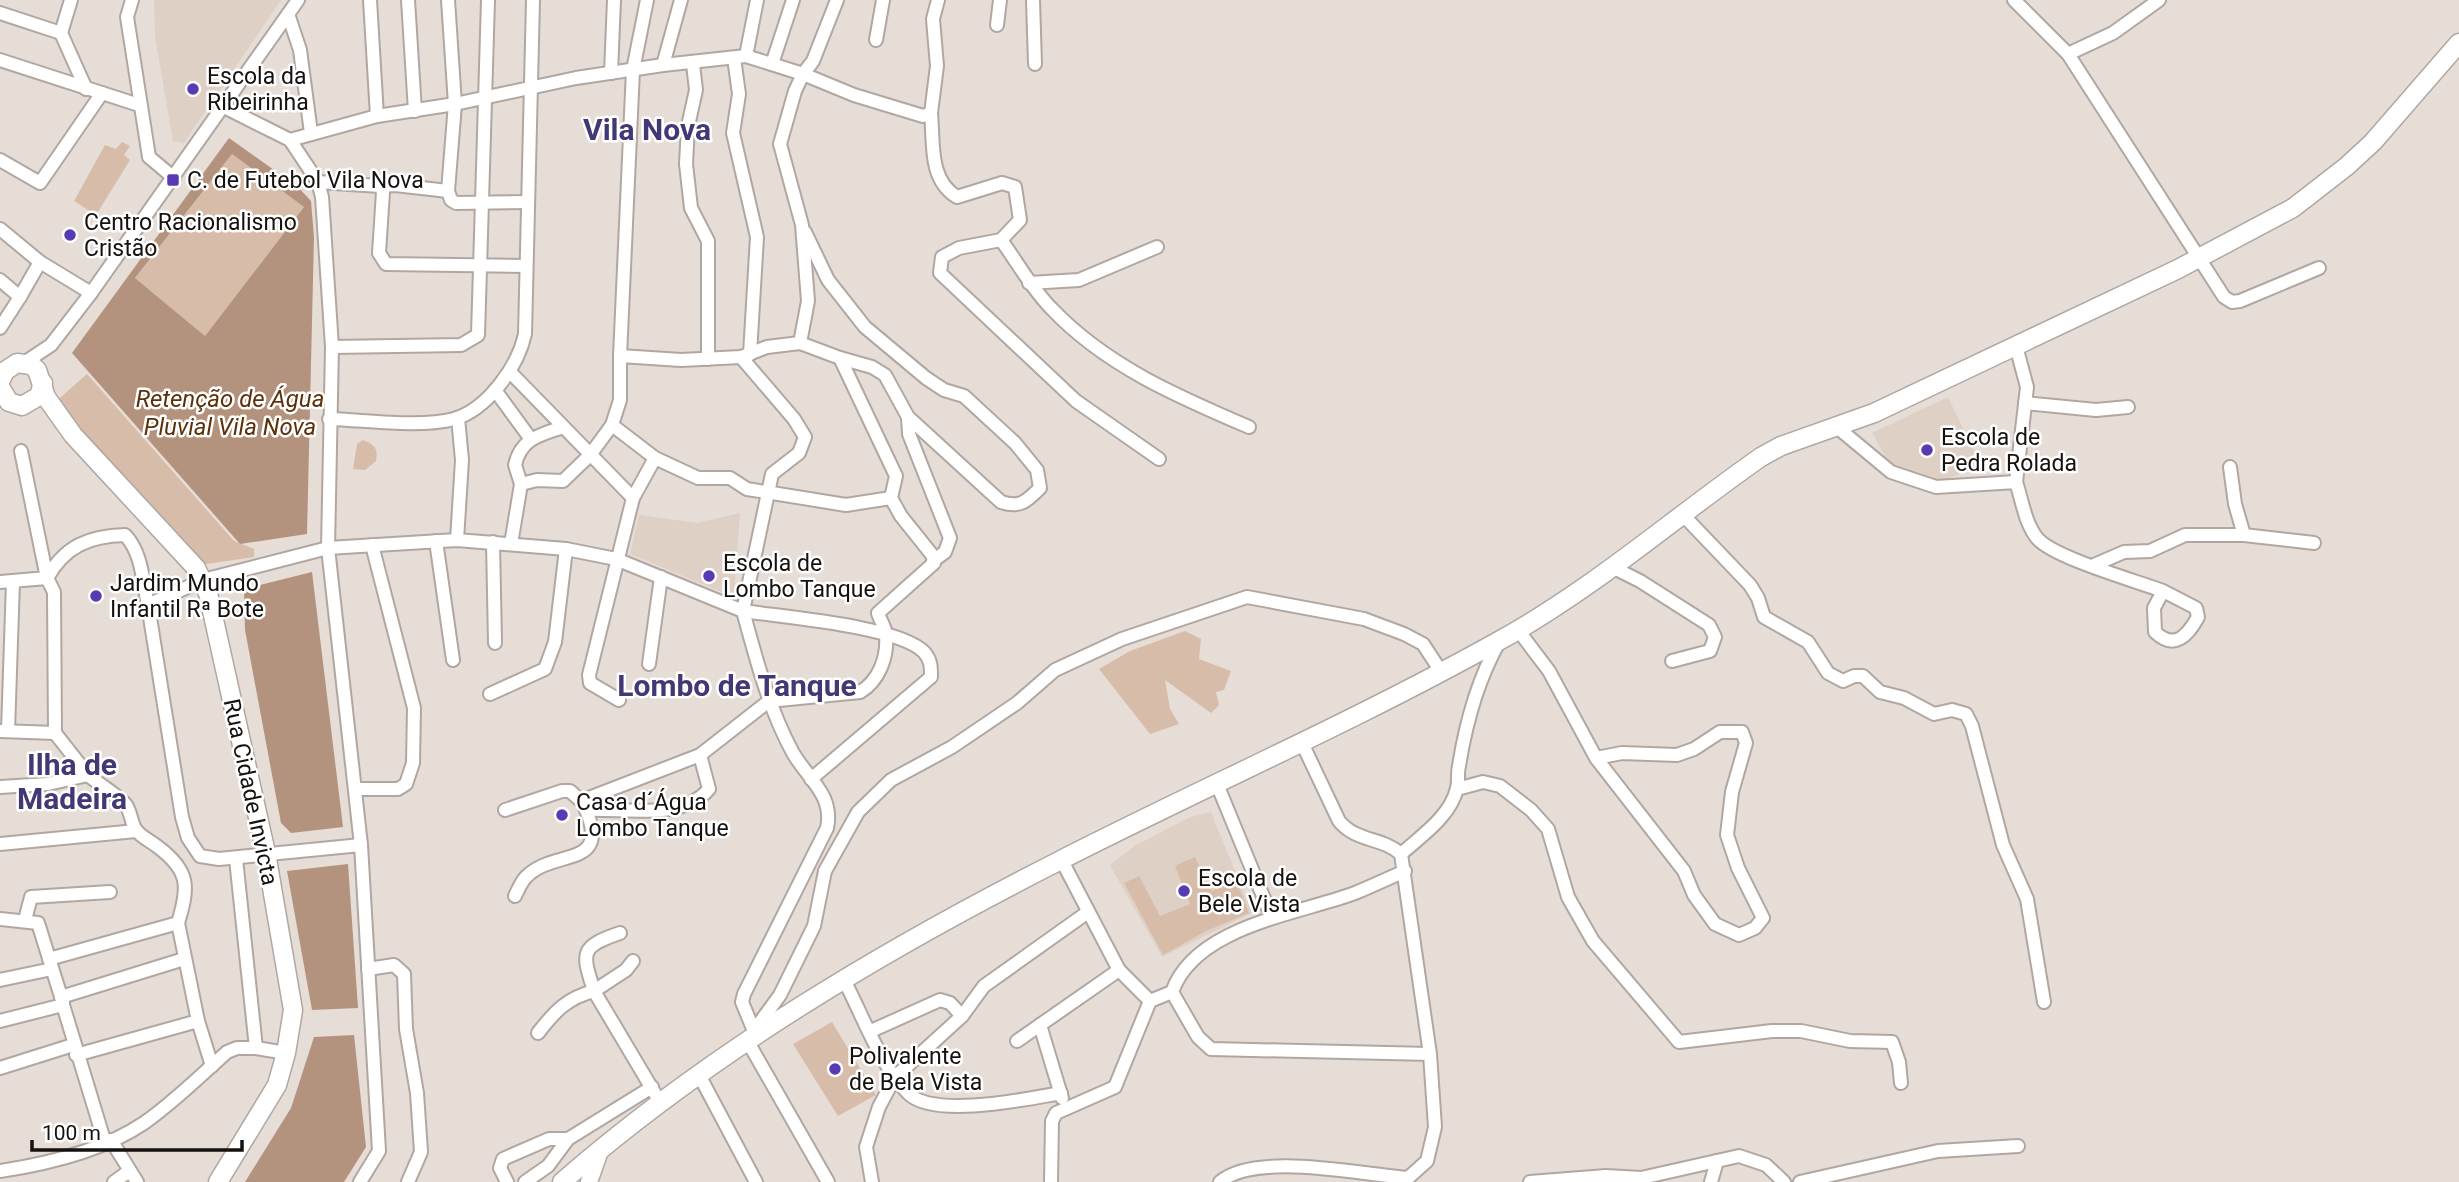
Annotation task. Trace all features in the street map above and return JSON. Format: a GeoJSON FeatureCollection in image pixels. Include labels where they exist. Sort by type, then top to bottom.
{"type":"FeatureCollection","features":[{"type":"Feature","properties":{"kind":"main road"},"geometry":{"type":"LineString","coordinates":[[562,1182],[656,1094],[698,1073],[845,980],[1061,859],[1302,743],[1500,641],[1614,568],[1761,457],[1781,446],[1838,428],[2016,346],[2200,257],[2293,208],[2317,192],[2373,142],[2452,60],[2459,43]]}},
{"type":"Feature","properties":{"kind":"main road"},"geometry":{"type":"LineString","coordinates":[[14,362],[42,379],[39,396],[14,407],[0,388],[5,370],[14,362]]}},
{"type":"Feature","properties":{"kind":"main road","name":"Rua Cidade Invicta"},"geometry":{"type":"LineString","coordinates":[[42,379],[46,397],[73,435],[196,568],[203,580],[266,853],[293,1010],[286,1053],[268,1103],[218,1182]]}},
{"type":"Feature","properties":{"kind":"main road","name":"Rua Cidade Invicta"},"geometry":{"type":"LineString","coordinates":[[14,407],[38,407],[73,435]]}},
{"type":"Feature","properties":{"kind":"street"},"geometry":{"type":"LineString","coordinates":[[71,0],[61,33],[86,89]]}},
{"type":"Feature","properties":{"kind":"street"},"geometry":{"type":"LineString","coordinates":[[132,0],[127,17],[149,157],[174,178]]}},
{"type":"Feature","properties":{"kind":"street"},"geometry":{"type":"LineString","coordinates":[[42,379],[51,345],[92,293],[298,0]]}},
{"type":"Feature","properties":{"kind":"street"},"geometry":{"type":"LineString","coordinates":[[370,0],[377,116]]}},
{"type":"Feature","properties":{"kind":"street"},"geometry":{"type":"LineString","coordinates":[[408,0],[415,111]]}},
{"type":"Feature","properties":{"kind":"street"},"geometry":{"type":"LineString","coordinates":[[448,0],[455,104],[448,191],[451,200],[456,203],[528,202]]}},
{"type":"Feature","properties":{"kind":"street"},"geometry":{"type":"LineString","coordinates":[[332,347],[461,345],[478,335],[488,0]]}},
{"type":"Feature","properties":{"kind":"street"},"geometry":{"type":"LineString","coordinates":[[329,419],[438,422],[458,418],[495,390],[521,355],[525,334],[533,0]]}},
{"type":"Feature","properties":{"kind":"street"},"geometry":{"type":"LineString","coordinates":[[611,73],[614,0]]}},
{"type":"Feature","properties":{"kind":"street"},"geometry":{"type":"LineString","coordinates":[[521,484],[537,480],[563,481],[590,455],[612,425],[620,400],[633,70],[647,0]]}},
{"type":"Feature","properties":{"kind":"street"},"geometry":{"type":"LineString","coordinates":[[663,65],[681,0]]}},
{"type":"Feature","properties":{"kind":"street"},"geometry":{"type":"LineString","coordinates":[[757,0],[740,57],[733,133],[757,237],[746,356],[805,437],[799,453],[772,474],[766,491],[743,611],[769,701],[791,749],[823,793],[830,815],[827,828],[742,1002],[752,1037],[828,1182]]}},
{"type":"Feature","properties":{"kind":"street"},"geometry":{"type":"LineString","coordinates":[[772,64],[793,0]]}},
{"type":"Feature","properties":{"kind":"street"},"geometry":{"type":"LineString","coordinates":[[620,356],[708,359],[746,356],[767,347],[800,343],[872,367],[885,375],[908,417],[1000,502],[1016,507],[1026,503],[1040,488],[1037,470],[1016,443],[964,396],[944,390],[926,378],[865,327],[828,280],[802,225],[780,144],[795,91],[813,61],[836,0]]}},
{"type":"Feature","properties":{"kind":"street"},"geometry":{"type":"LineString","coordinates":[[876,40],[883,0]]}},
{"type":"Feature","properties":{"kind":"street"},"geometry":{"type":"LineString","coordinates":[[938,0],[933,19],[937,66],[931,113],[934,163],[944,188],[957,197],[1002,184],[1015,187],[1020,220],[1000,240],[959,248],[943,257],[940,272],[1076,401],[1159,459]]}},
{"type":"Feature","properties":{"kind":"street"},"geometry":{"type":"LineString","coordinates":[[997,25],[1000,0]]}},
{"type":"Feature","properties":{"kind":"street"},"geometry":{"type":"LineString","coordinates":[[1033,0],[1035,64]]}},
{"type":"Feature","properties":{"kind":"street"},"geometry":{"type":"LineString","coordinates":[[2014,0],[2068,54],[2224,297],[2232,302],[2319,268]]}},
{"type":"Feature","properties":{"kind":"street"},"geometry":{"type":"LineString","coordinates":[[2068,54],[2113,33],[2159,0]]}},
{"type":"Feature","properties":{"kind":"street"},"geometry":{"type":"LineString","coordinates":[[0,13],[61,33]]}},
{"type":"Feature","properties":{"kind":"street"},"geometry":{"type":"LineString","coordinates":[[288,14],[300,50],[311,134]]}},
{"type":"Feature","properties":{"kind":"street"},"geometry":{"type":"LineString","coordinates":[[290,140],[377,116],[455,104],[611,73],[740,57],[772,64],[854,95],[923,116],[931,113]]}},
{"type":"Feature","properties":{"kind":"street"},"geometry":{"type":"LineString","coordinates":[[0,60],[139,106]]}},
{"type":"Feature","properties":{"kind":"street"},"geometry":{"type":"LineString","coordinates":[[693,64],[696,90],[688,126],[686,164],[691,208],[708,241],[708,359]]}},
{"type":"Feature","properties":{"kind":"street"},"geometry":{"type":"LineString","coordinates":[[0,160],[40,183],[102,93]]}},
{"type":"Feature","properties":{"kind":"street"},"geometry":{"type":"LineString","coordinates":[[224,107],[290,140],[318,182],[322,197],[332,347],[328,548],[361,845],[379,1151],[360,1182]]}},
{"type":"Feature","properties":{"kind":"street"},"geometry":{"type":"LineString","coordinates":[[318,182],[395,185],[448,191]]}},
{"type":"Feature","properties":{"kind":"street"},"geometry":{"type":"LineString","coordinates":[[380,186],[383,192],[379,253],[386,264],[526,266]]}},
{"type":"Feature","properties":{"kind":"street"},"geometry":{"type":"LineString","coordinates":[[800,343],[808,301],[802,225]]}},
{"type":"Feature","properties":{"kind":"street"},"geometry":{"type":"LineString","coordinates":[[0,229],[40,262],[92,293]]}},
{"type":"Feature","properties":{"kind":"street"},"geometry":{"type":"LineString","coordinates":[[1000,240],[1028,283],[1053,311],[1098,349],[1159,388],[1249,427]]}},
{"type":"Feature","properties":{"kind":"street"},"geometry":{"type":"LineString","coordinates":[[1028,283],[1079,280],[1157,247]]}},
{"type":"Feature","properties":{"kind":"street"},"geometry":{"type":"LineString","coordinates":[[0,328],[40,262]]}},
{"type":"Feature","properties":{"kind":"street"},"geometry":{"type":"LineString","coordinates":[[0,280],[20,298]]}},
{"type":"Feature","properties":{"kind":"street"},"geometry":{"type":"LineString","coordinates":[[14,362],[51,345]]}},
{"type":"Feature","properties":{"kind":"street"},"geometry":{"type":"LineString","coordinates":[[2016,346],[2026,387],[2016,482],[2031,530],[2040,541],[2163,591]]}},
{"type":"Feature","properties":{"kind":"street"},"geometry":{"type":"LineString","coordinates":[[840,358],[896,476],[891,498],[933,561]]}},
{"type":"Feature","properties":{"kind":"street"},"geometry":{"type":"LineString","coordinates":[[510,372],[633,498]]}},
{"type":"Feature","properties":{"kind":"street"},"geometry":{"type":"LineString","coordinates":[[495,390],[530,438]]}},
{"type":"Feature","properties":{"kind":"street"},"geometry":{"type":"LineString","coordinates":[[2025,403],[2096,410],[2127,407]]}},
{"type":"Feature","properties":{"kind":"street"},"geometry":{"type":"LineString","coordinates":[[584,805],[700,755],[769,701],[860,692],[872,685],[880,672],[886,633],[878,613],[925,573],[933,561],[945,552],[950,538],[909,434],[908,417]]}},
{"type":"Feature","properties":{"kind":"street"},"geometry":{"type":"LineString","coordinates":[[457,540],[462,460],[458,418]]}},
{"type":"Feature","properties":{"kind":"street"},"geometry":{"type":"LineString","coordinates":[[612,425],[655,458],[698,478],[730,478],[747,489],[846,505],[891,498]]}},
{"type":"Feature","properties":{"kind":"street"},"geometry":{"type":"LineString","coordinates":[[511,544],[521,484],[515,465],[517,456],[530,438],[562,427]]}},
{"type":"Feature","properties":{"kind":"street"},"geometry":{"type":"LineString","coordinates":[[1838,428],[1891,472],[1936,487],[2016,482]]}},
{"type":"Feature","properties":{"kind":"street"},"geometry":{"type":"LineString","coordinates":[[22,451],[47,578],[54,592],[55,733],[88,775],[127,806],[136,831],[175,860],[186,879],[184,902],[178,923],[198,1021],[212,1066]]}},
{"type":"Feature","properties":{"kind":"street"},"geometry":{"type":"LineString","coordinates":[[619,700],[590,683],[589,675],[633,498],[655,458]]}},
{"type":"Feature","properties":{"kind":"street"},"geometry":{"type":"LineString","coordinates":[[2230,467],[2235,504],[2244,535]]}},
{"type":"Feature","properties":{"kind":"street"},"geometry":{"type":"LineString","coordinates":[[1684,516],[1750,585],[1758,598],[1764,617],[1808,642],[1834,679],[1843,681],[1854,676],[1863,676],[1880,692],[1904,698],[1934,714],[1952,710],[1966,714],[1972,726],[2003,845],[2027,899],[2044,1002]]}},
{"type":"Feature","properties":{"kind":"street"},"geometry":{"type":"LineString","coordinates":[[55,733],[4,731],[6,581],[47,578],[70,548],[85,541],[125,535],[132,542],[139,563],[148,606],[182,817],[188,838],[200,856],[236,859],[266,853],[361,845]]}},
{"type":"Feature","properties":{"kind":"street"},"geometry":{"type":"LineString","coordinates":[[2094,565],[2124,552],[2150,551],[2185,535],[2244,535],[2314,543]]}},
{"type":"Feature","properties":{"kind":"street"},"geometry":{"type":"LineString","coordinates":[[148,606],[203,580],[328,548],[457,540],[566,549],[616,559],[743,611],[886,633],[922,649],[931,661],[930,677],[811,779]]}},
{"type":"Feature","properties":{"kind":"street"},"geometry":{"type":"LineString","coordinates":[[436,541],[453,660]]}},
{"type":"Feature","properties":{"kind":"street"},"geometry":{"type":"LineString","coordinates":[[493,542],[495,643]]}},
{"type":"Feature","properties":{"kind":"street"},"geometry":{"type":"LineString","coordinates":[[355,789],[398,789],[406,784],[413,763],[414,708],[372,545]]}},
{"type":"Feature","properties":{"kind":"street"},"geometry":{"type":"LineString","coordinates":[[490,694],[545,669],[555,642],[566,549]]}},
{"type":"Feature","properties":{"kind":"street"},"geometry":{"type":"LineString","coordinates":[[1614,568],[1640,580],[1709,625],[1715,637],[1710,651],[1672,661]]}},
{"type":"Feature","properties":{"kind":"street"},"geometry":{"type":"LineString","coordinates":[[649,664],[661,577]]}},
{"type":"Feature","properties":{"kind":"street"},"geometry":{"type":"LineString","coordinates":[[752,1037],[780,995],[814,926],[825,871],[858,812],[891,780],[952,747],[1006,711],[1055,670],[1122,639],[1247,597],[1364,619],[1405,634],[1423,644],[1442,673]]}},
{"type":"Feature","properties":{"kind":"street"},"geometry":{"type":"LineString","coordinates":[[1518,630],[1549,671],[1596,758],[1684,871],[1695,895],[1715,924],[1739,935],[1755,928],[1763,918],[1738,868],[1727,835],[1732,792],[1746,743],[1742,732],[1720,732],[1694,749],[1677,755],[1622,753],[1596,758]]}},
{"type":"Feature","properties":{"kind":"street"},"geometry":{"type":"LineString","coordinates":[[1401,854],[1441,817],[1457,789],[1458,768],[1474,696],[1483,671],[1500,641]]}},
{"type":"Feature","properties":{"kind":"street"},"geometry":{"type":"LineString","coordinates":[[1220,1182],[1242,1172],[1295,1165],[1408,1178],[1427,1161],[1435,1127],[1430,1054],[1401,854],[1389,844],[1347,832],[1339,821],[1302,743]]}},
{"type":"Feature","properties":{"kind":"street"},"geometry":{"type":"LineString","coordinates":[[584,805],[672,809],[699,801],[709,789],[700,755]]}},
{"type":"Feature","properties":{"kind":"street"},"geometry":{"type":"LineString","coordinates":[[0,787],[48,784],[88,775]]}},
{"type":"Feature","properties":{"kind":"street"},"geometry":{"type":"LineString","coordinates":[[1457,789],[1483,782],[1500,786],[1548,829],[1568,897],[1592,941],[1679,1042],[1772,1031],[1801,1031],[1850,1041],[1892,1042],[1899,1062],[1901,1083]]}},
{"type":"Feature","properties":{"kind":"street"},"geometry":{"type":"LineString","coordinates":[[1217,784],[1272,918]]}},
{"type":"Feature","properties":{"kind":"street"},"geometry":{"type":"LineString","coordinates":[[505,810],[562,791],[570,791],[584,805],[593,834],[590,846],[583,853],[533,871],[524,878],[515,897]]}},
{"type":"Feature","properties":{"kind":"street"},"geometry":{"type":"LineString","coordinates":[[0,844],[136,831]]}},
{"type":"Feature","properties":{"kind":"street"},"geometry":{"type":"LineString","coordinates":[[236,859],[256,1048]]}},
{"type":"Feature","properties":{"kind":"street"},"geometry":{"type":"LineString","coordinates":[[1061,859],[1119,970],[1150,1001]]}},
{"type":"Feature","properties":{"kind":"street"},"geometry":{"type":"LineString","coordinates":[[1405,871],[1354,893],[1272,918],[1221,938],[1207,948],[1175,982],[1172,992],[1198,1037],[1211,1049],[1430,1054]]}},
{"type":"Feature","properties":{"kind":"street"},"geometry":{"type":"LineString","coordinates":[[25,920],[27,902],[31,897],[110,892]]}},
{"type":"Feature","properties":{"kind":"street"},"geometry":{"type":"LineString","coordinates":[[872,1182],[866,1147],[879,1107],[895,1077],[962,1016],[984,986],[1088,912]]}},
{"type":"Feature","properties":{"kind":"street"},"geometry":{"type":"LineString","coordinates":[[0,919],[38,923],[42,929],[75,1050],[108,1141],[133,1177],[114,1182]]}},
{"type":"Feature","properties":{"kind":"street"},"geometry":{"type":"LineString","coordinates":[[0,980],[178,923]]}},
{"type":"Feature","properties":{"kind":"street"},"geometry":{"type":"LineString","coordinates":[[525,1182],[548,1166],[568,1139],[656,1094],[594,991],[584,959],[587,948],[594,942],[620,933]]}},
{"type":"Feature","properties":{"kind":"street"},"geometry":{"type":"LineString","coordinates":[[0,1021],[184,959]]}},
{"type":"Feature","properties":{"kind":"street"},"geometry":{"type":"LineString","coordinates":[[538,1033],[556,1009],[573,996],[594,991],[626,970],[633,961]]}},
{"type":"Feature","properties":{"kind":"street"},"geometry":{"type":"LineString","coordinates":[[369,969],[394,965],[404,974],[406,1029],[418,1093],[421,1152],[408,1182]]}},
{"type":"Feature","properties":{"kind":"street"},"geometry":{"type":"LineString","coordinates":[[1017,1041],[1119,970]]}},
{"type":"Feature","properties":{"kind":"street"},"geometry":{"type":"LineString","coordinates":[[845,980],[895,1077],[909,1096],[931,1105],[1009,1102],[1061,1093]]}},
{"type":"Feature","properties":{"kind":"street"},"geometry":{"type":"LineString","coordinates":[[1051,1182],[1052,1121],[1056,1112],[1103,1095],[1115,1087],[1150,1001],[1172,992]]}},
{"type":"Feature","properties":{"kind":"street"},"geometry":{"type":"LineString","coordinates":[[870,1031],[940,1000],[950,1003],[962,1016]]}},
{"type":"Feature","properties":{"kind":"street"},"geometry":{"type":"LineString","coordinates":[[0,1068],[198,1021]]}},
{"type":"Feature","properties":{"kind":"street"},"geometry":{"type":"LineString","coordinates":[[1040,1025],[1065,1107]]}},
{"type":"Feature","properties":{"kind":"street"},"geometry":{"type":"LineString","coordinates":[[0,1171],[108,1141],[144,1124],[237,1048],[286,1053]]}},
{"type":"Feature","properties":{"kind":"street"},"geometry":{"type":"LineString","coordinates":[[698,1073],[756,1182]]}},
{"type":"Feature","properties":{"kind":"street"},"geometry":{"type":"LineString","coordinates":[[507,1182],[500,1168],[503,1159],[549,1139],[568,1139]]}},
{"type":"Feature","properties":{"kind":"street"},"geometry":{"type":"LineString","coordinates":[[1800,1182],[1938,1151],[2018,1146]]}},
{"type":"Feature","properties":{"kind":"street"},"geometry":{"type":"LineString","coordinates":[[589,1182],[601,1148]]}},
{"type":"Feature","properties":{"kind":"street"},"geometry":{"type":"LineString","coordinates":[[1530,1182],[1641,1178],[1739,1156],[1766,1165],[1784,1182]]}},
{"type":"Feature","properties":{"kind":"street"},"geometry":{"type":"LineString","coordinates":[[1711,1182],[1717,1161]]}},
{"type":"Feature","properties":{"kind":"shaded area","name":"Escola da Ribeirinha"},"geometry":{"type":"Polygon","coordinates":[[[154,0],[281,0],[184,143],[173,141],[155,37],[154,0]]]}},
{"type":"Feature","properties":{"kind":"shaded area"},"geometry":{"type":"Polygon","coordinates":[[[122,142],[130,146],[124,155],[130,160],[96,215],[74,201],[105,145],[116,149],[122,142]]]}},
{"type":"Feature","properties":{"kind":"shaded area"},"geometry":{"type":"Polygon","coordinates":[[[232,154],[304,207],[205,336],[135,278],[232,154]]]}},
{"type":"Feature","properties":{"kind":"shaded area"},"geometry":{"type":"Polygon","coordinates":[[[87,374],[234,541],[254,549],[254,557],[200,565],[53,404],[87,374]]]}},
{"type":"Feature","properties":{"kind":"shaded area","name":"Escola de Pedra Rolada"},"geometry":{"type":"Polygon","coordinates":[[[1948,397],[1981,466],[1938,482],[1892,468],[1872,433],[1948,397]]]}},
{"type":"Feature","properties":{"kind":"shaded area"},"geometry":{"type":"Polygon","coordinates":[[[363,440],[375,448],[376,461],[365,470],[353,469],[357,444],[363,440]]]}},
{"type":"Feature","properties":{"kind":"shaded area","name":"Escola de Lombo Tanque"},"geometry":{"type":"Polygon","coordinates":[[[740,513],[734,597],[630,554],[639,515],[698,523],[740,513]]]}},
{"type":"Feature","properties":{"kind":"shaded area"},"geometry":{"type":"Polygon","coordinates":[[[1185,631],[1201,639],[1199,659],[1231,671],[1224,690],[1216,692],[1219,705],[1211,713],[1165,680],[1170,709],[1179,724],[1150,734],[1099,669],[1130,651],[1185,631]]]}},
{"type":"Feature","properties":{"kind":"shaded area","name":"Escola de Bele Vista"},"geometry":{"type":"Polygon","coordinates":[[[1211,812],[1252,913],[1162,957],[1110,865],[1136,845],[1190,817],[1211,812]]]}},
{"type":"Feature","properties":{"kind":"shaded area"},"geometry":{"type":"Polygon","coordinates":[[[1195,857],[1212,891],[1236,880],[1249,913],[1206,931],[1163,955],[1124,883],[1139,876],[1160,916],[1190,904],[1175,866],[1195,857]]]}},
{"type":"Feature","properties":{"kind":"shaded area","name":"Polivalente de Bela Vista"},"geometry":{"type":"Polygon","coordinates":[[[832,1022],[876,1095],[838,1116],[793,1044],[832,1022]]]}},
{"type":"Feature","properties":{"kind":"water","name":"Retenção de Água Pluvial Vila Nova"},"geometry":{"type":"Polygon","coordinates":[[[229,138],[298,187],[311,201],[314,237],[307,534],[240,544],[72,353],[229,138]],[[232,154],[135,278],[205,336],[304,207],[232,154]]]}},
{"type":"Feature","properties":{"kind":"water"},"geometry":{"type":"Polygon","coordinates":[[[312,572],[343,827],[291,833],[281,823],[245,630],[244,589],[312,572]]]}},
{"type":"Feature","properties":{"kind":"water"},"geometry":{"type":"Polygon","coordinates":[[[348,864],[358,1008],[312,1010],[287,871],[348,864]]]}},
{"type":"Feature","properties":{"kind":"water"},"geometry":{"type":"Polygon","coordinates":[[[354,1035],[366,1147],[344,1182],[245,1182],[291,1108],[314,1037],[354,1035]]]}},
{"type":"Feature","properties":{"kind":"place","name":"Escola da Ribeirinha"},"geometry":{"type":"Point","coordinates":[193,89]}},
{"type":"Feature","properties":{"kind":"place","name":"C. de Futebol Vila Nova"},"geometry":{"type":"Point","coordinates":[173,180]}},
{"type":"Feature","properties":{"kind":"place","name":"Centro Racionalismo Cristão"},"geometry":{"type":"Point","coordinates":[70,235]}},
{"type":"Feature","properties":{"kind":"place","name":"Escola de Pedra Rolada"},"geometry":{"type":"Point","coordinates":[1927,450]}},
{"type":"Feature","properties":{"kind":"place","name":"Escola de Lombo Tanque"},"geometry":{"type":"Point","coordinates":[709,576]}},
{"type":"Feature","properties":{"kind":"place","name":"Jardim Mundo Infantil Rª Bote"},"geometry":{"type":"Point","coordinates":[96,596]}},
{"type":"Feature","properties":{"kind":"place","name":"Casa d´Água Lombo Tanque"},"geometry":{"type":"Point","coordinates":[562,815]}},
{"type":"Feature","properties":{"kind":"place","name":"Escola de Bele Vista"},"geometry":{"type":"Point","coordinates":[1184,891]}},
{"type":"Feature","properties":{"kind":"place","name":"Polivalente de Bela Vista"},"geometry":{"type":"Point","coordinates":[835,1069]}},
{"type":"Feature","properties":{"kind":"district","name":"Vila Nova"},"geometry":{"type":"Point","coordinates":[647,130]}},
{"type":"Feature","properties":{"kind":"district","name":"Lombo de Tanque"},"geometry":{"type":"Point","coordinates":[737,686]}},
{"type":"Feature","properties":{"kind":"district","name":"Ilha de Madeira"},"geometry":{"type":"Point","coordinates":[72,782]}}]}
